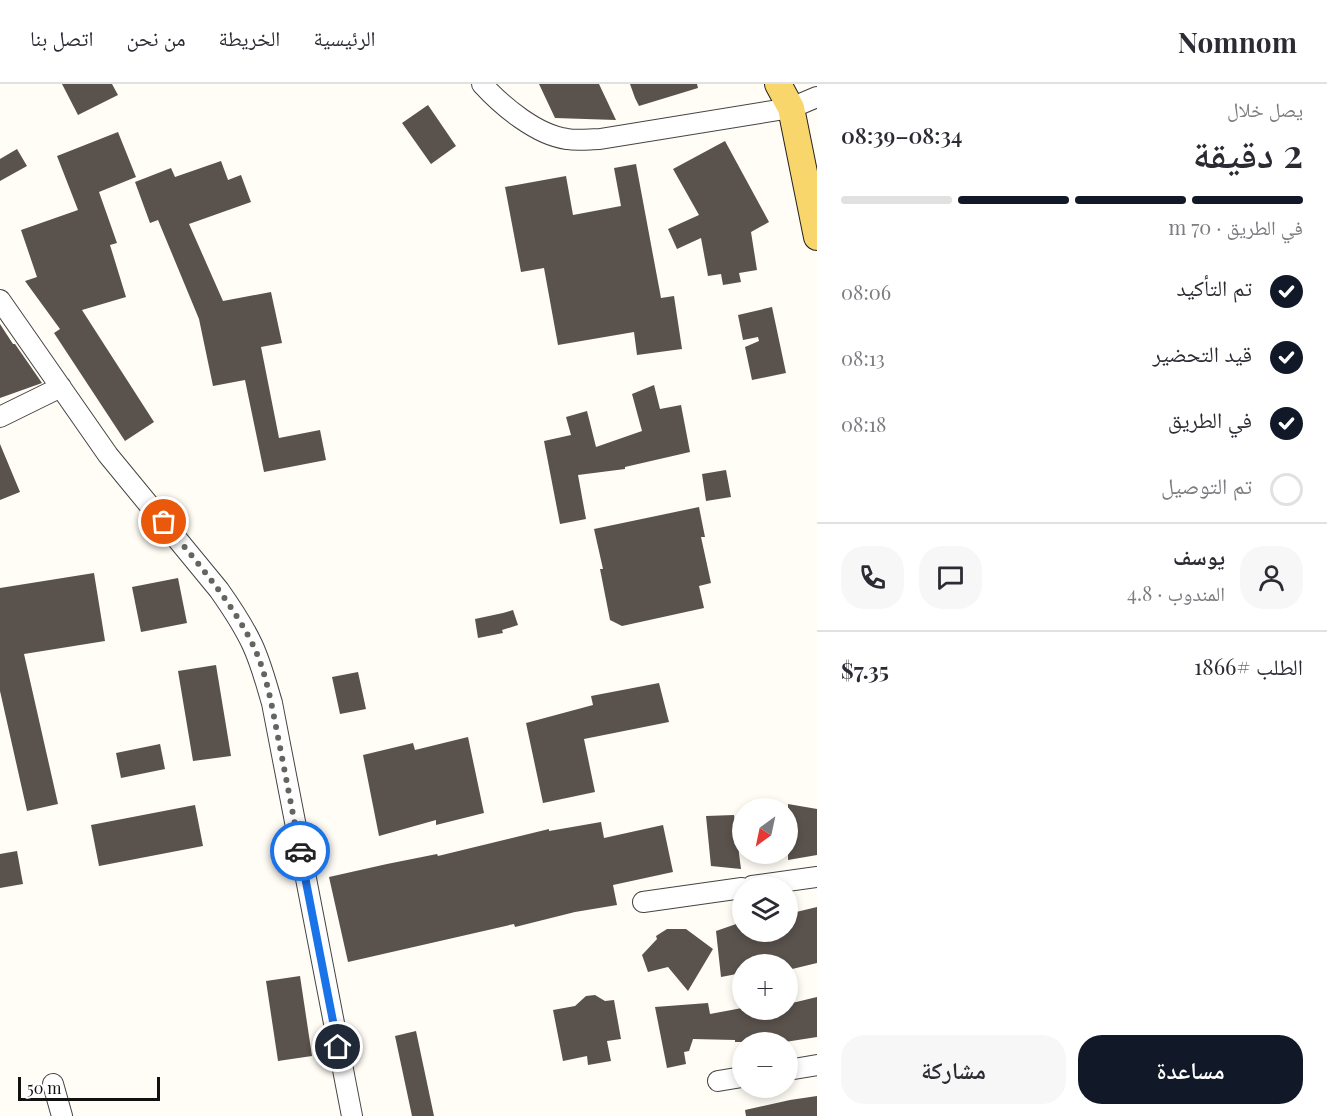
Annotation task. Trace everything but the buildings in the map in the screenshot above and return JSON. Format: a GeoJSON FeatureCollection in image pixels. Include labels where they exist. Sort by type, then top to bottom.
{"type":"FeatureCollection","features":[{"type":"Feature","properties":{"kind":"main road"},"geometry":{"type":"LineString","coordinates":[[778,84],[791,108],[817,237]]}},
{"type":"Feature","properties":{"kind":"street"},"geometry":{"type":"LineString","coordinates":[[482,84],[514,113],[536,127],[555,137],[571,140],[600,139],[791,108],[817,97]]}},
{"type":"Feature","properties":{"kind":"street"},"geometry":{"type":"LineString","coordinates":[[0,300],[108,455],[219,590],[252,643],[264,673],[272,703],[352,1116]]}},
{"type":"Feature","properties":{"kind":"street"},"geometry":{"type":"LineString","coordinates":[[0,417],[61,387]]}},
{"type":"Feature","properties":{"kind":"street"},"geometry":{"type":"LineString","coordinates":[[798,880],[817,877]]}},
{"type":"Feature","properties":{"kind":"street"},"geometry":{"type":"LineString","coordinates":[[643,902],[732,889]]}},
{"type":"Feature","properties":{"kind":"street"},"geometry":{"type":"LineString","coordinates":[[798,1068],[817,1065]]}},
{"type":"Feature","properties":{"kind":"street"},"geometry":{"type":"LineString","coordinates":[[718,1081],[732,1079]]}},
{"type":"Feature","properties":{"kind":"street"},"geometry":{"type":"LineString","coordinates":[[53,1084],[62,1116]]}},
{"type":"Feature","properties":{"kind":"way so far"},"geometry":{"type":"LineString","coordinates":[[164,522],[219,590],[252,643],[264,673],[272,703],[300,851]]}},
{"type":"Feature","properties":{"kind":"route"},"geometry":{"type":"LineString","coordinates":[[300,851],[338,1047]]}}]}
